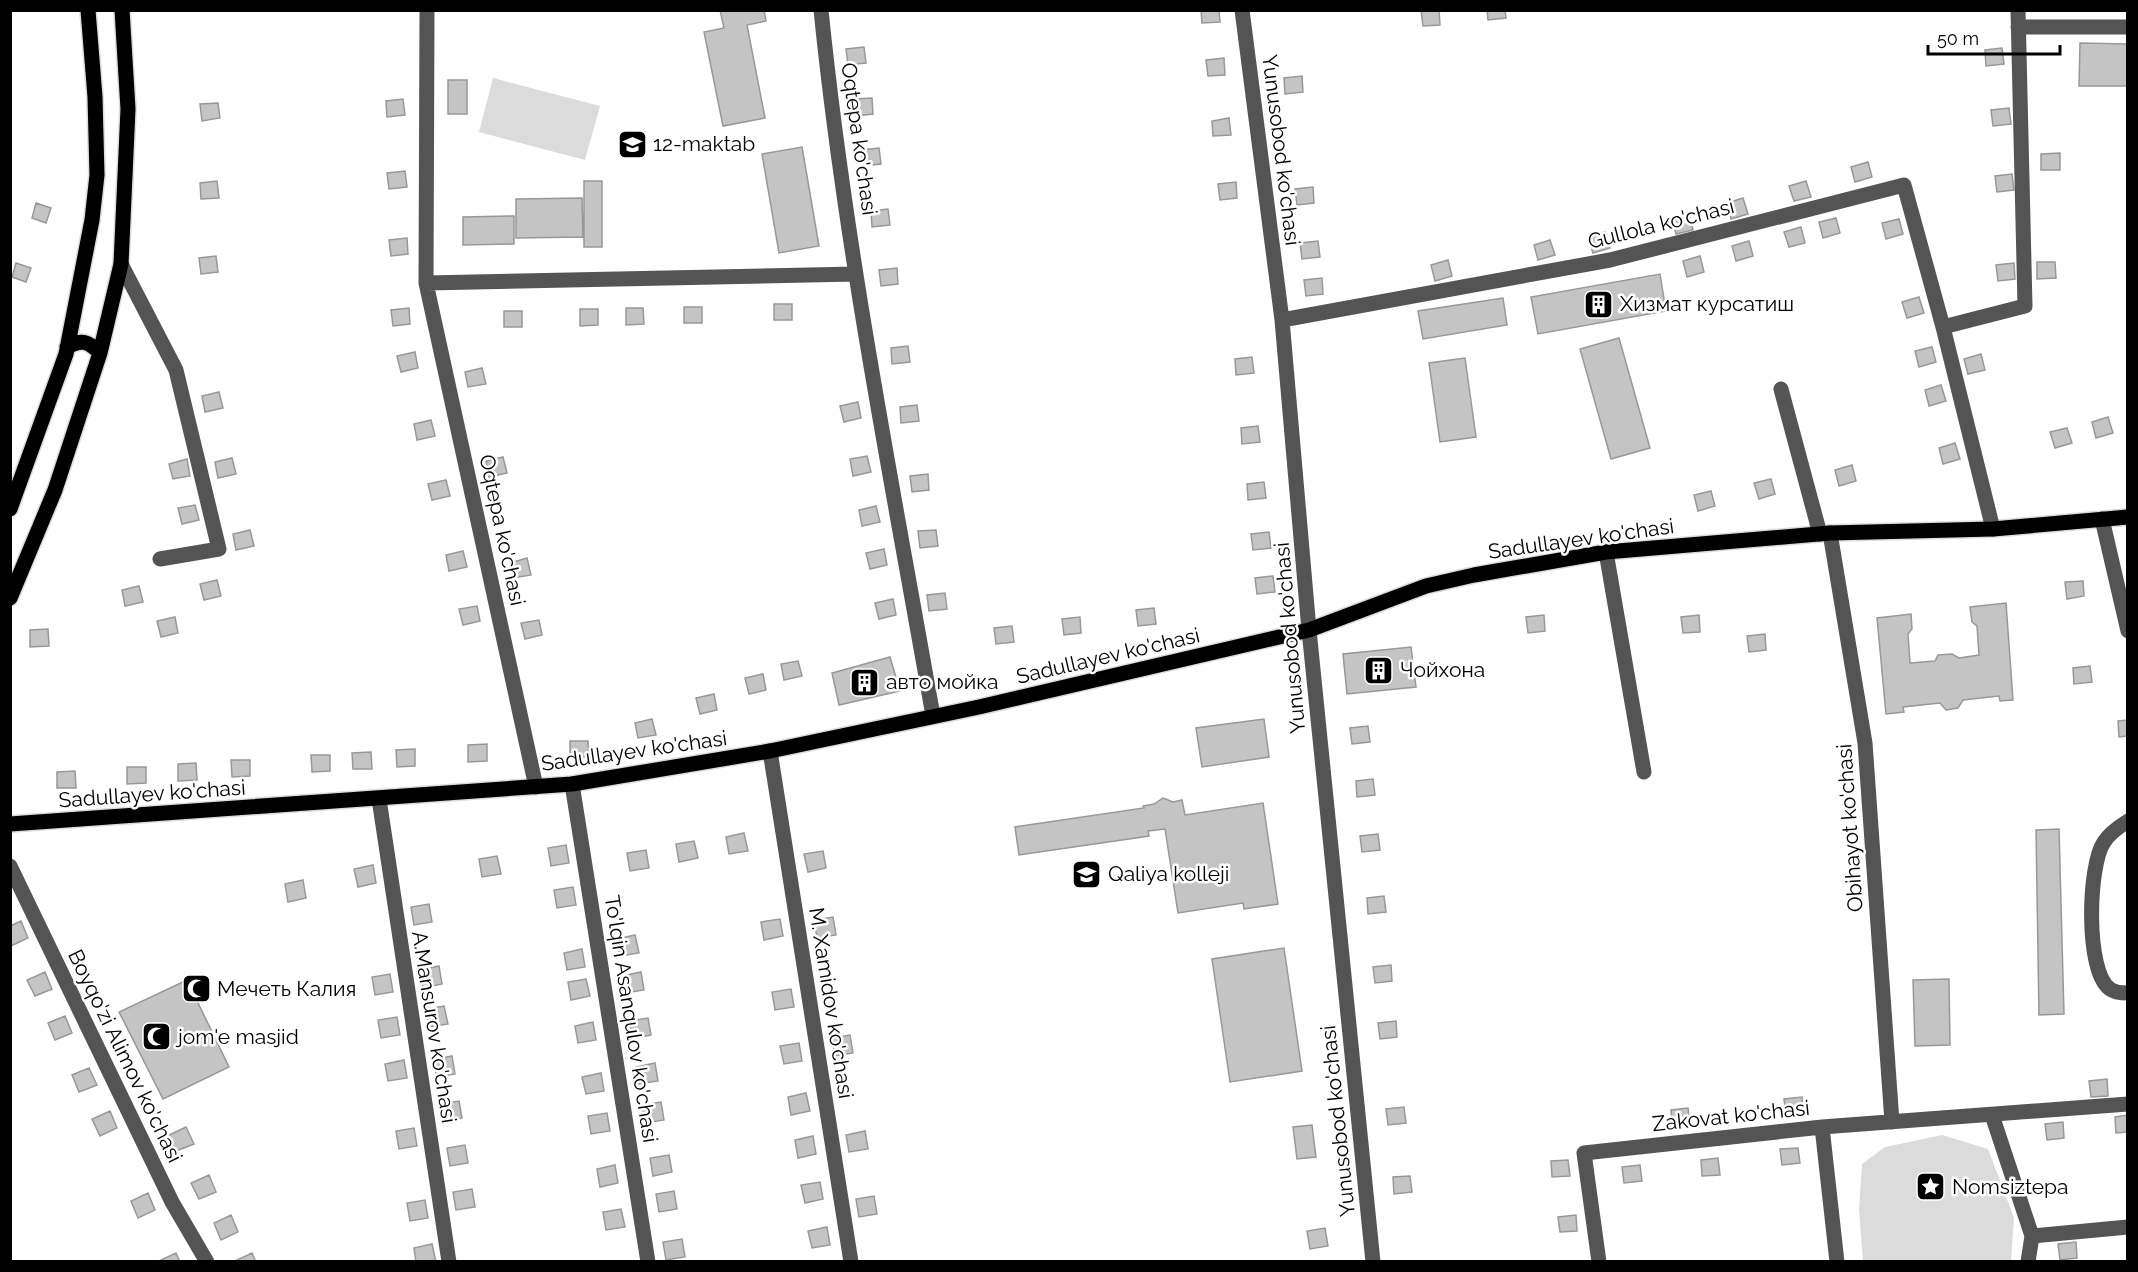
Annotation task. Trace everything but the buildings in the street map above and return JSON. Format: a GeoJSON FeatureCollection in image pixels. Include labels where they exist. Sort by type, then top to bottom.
{"type":"FeatureCollection","features":[{"type":"Feature","properties":{"kind":"main road"},"geometry":{"type":"LineString","coordinates":[[10,509],[67,347],[92,220],[97,175],[95,97],[88,10]]}},
{"type":"Feature","properties":{"kind":"main road"},"geometry":{"type":"LineString","coordinates":[[10,598],[55,490],[100,353],[121,264],[128,109],[122,10]]}},
{"type":"Feature","properties":{"kind":"main road"},"geometry":{"type":"LineString","coordinates":[[67,347],[80,341],[86,341],[100,353]]}},
{"type":"Feature","properties":{"kind":"main road","name":"Sadullayev ko'chasi"},"geometry":{"type":"LineString","coordinates":[[2102,519],[2127,511]]}},
{"type":"Feature","properties":{"kind":"main road","name":"Sadullayev ko'chasi"},"geometry":{"type":"LineString","coordinates":[[10,824],[572,784],[770,751],[933,716],[1310,630],[1426,586],[1474,575],[1606,552],[1825,534],[1993,529],[2127,517]]}},
{"type":"Feature","properties":{"kind":"street","name":"Oqtepa ko'chasi"},"geometry":{"type":"LineString","coordinates":[[427,10],[426,283],[536,787]]}},
{"type":"Feature","properties":{"kind":"street","name":"Oqtepa ko'chasi"},"geometry":{"type":"LineString","coordinates":[[821,10],[829,92],[856,274],[933,716]]}},
{"type":"Feature","properties":{"kind":"street","name":"Yunusobod ko'chasi"},"geometry":{"type":"LineString","coordinates":[[1242,10],[1282,320],[1310,630],[1373,1262]]}},
{"type":"Feature","properties":{"kind":"street"},"geometry":{"type":"LineString","coordinates":[[1993,529],[1943,327],[2025,306],[2018,10]]}},
{"type":"Feature","properties":{"kind":"street"},"geometry":{"type":"LineString","coordinates":[[2018,27],[2127,27]]}},
{"type":"Feature","properties":{"kind":"street","name":"Gullola ko'chasi"},"geometry":{"type":"LineString","coordinates":[[1282,320],[1610,260],[1904,185],[1943,327]]}},
{"type":"Feature","properties":{"kind":"street"},"geometry":{"type":"LineString","coordinates":[[121,264],[176,370],[219,549],[160,559]]}},
{"type":"Feature","properties":{"kind":"street"},"geometry":{"type":"LineString","coordinates":[[426,283],[856,274]]}},
{"type":"Feature","properties":{"kind":"street","name":"Obihayot ko'chasi"},"geometry":{"type":"LineString","coordinates":[[1781,389],[1825,534],[1865,743],[1893,1122]]}},
{"type":"Feature","properties":{"kind":"street"},"geometry":{"type":"LineString","coordinates":[[2102,519],[2127,631]]}},
{"type":"Feature","properties":{"kind":"street"},"geometry":{"type":"LineString","coordinates":[[1606,552],[1644,772]]}},
{"type":"Feature","properties":{"kind":"street","name":"M. Xamidov ko'chasi"},"geometry":{"type":"LineString","coordinates":[[770,751],[851,1262]]}},
{"type":"Feature","properties":{"kind":"street","name":"To'lqin Asanqulov ko'chasi"},"geometry":{"type":"LineString","coordinates":[[572,784],[648,1262]]}},
{"type":"Feature","properties":{"kind":"street","name":"A.Mansurov ko'chasi"},"geometry":{"type":"LineString","coordinates":[[379,799],[449,1262]]}},
{"type":"Feature","properties":{"kind":"street"},"geometry":{"type":"LineString","coordinates":[[2127,821],[2103,843],[2096,867],[2091,916],[2095,963],[2101,977],[2109,988],[2127,993]]}},
{"type":"Feature","properties":{"kind":"street","name":"Boyqo'zi Alimov ko'chasi"},"geometry":{"type":"LineString","coordinates":[[10,866],[172,1202],[207,1262]]}},
{"type":"Feature","properties":{"kind":"street","name":"Zakovat ko'chasi"},"geometry":{"type":"LineString","coordinates":[[1599,1262],[1584,1153],[1822,1127],[2127,1104]]}},
{"type":"Feature","properties":{"kind":"street"},"geometry":{"type":"LineString","coordinates":[[1992,1115],[2032,1236],[2028,1262]]}},
{"type":"Feature","properties":{"kind":"street"},"geometry":{"type":"LineString","coordinates":[[1822,1127],[1837,1262]]}},
{"type":"Feature","properties":{"kind":"street"},"geometry":{"type":"LineString","coordinates":[[2032,1236],[2127,1227]]}},
{"type":"Feature","properties":{"kind":"shaded area"},"geometry":{"type":"Polygon","coordinates":[[[493,78],[600,106],[585,160],[479,132],[493,78]]]}},
{"type":"Feature","properties":{"kind":"shaded area","name":"Nomsiztepa"},"geometry":{"type":"Polygon","coordinates":[[[1942,1135],[1988,1149],[2014,1218],[2011,1261],[1863,1261],[1859,1210],[1862,1164],[1885,1147],[1942,1135]]]}},
{"type":"Feature","properties":{"kind":"place","name":"12-maktab"},"geometry":{"type":"Point","coordinates":[632,144]}},
{"type":"Feature","properties":{"kind":"place","name":"Хизмат курсатиш"},"geometry":{"type":"Point","coordinates":[1599,304]}},
{"type":"Feature","properties":{"kind":"place","name":"Чойхона"},"geometry":{"type":"Point","coordinates":[1379,670]}},
{"type":"Feature","properties":{"kind":"place","name":"авто мойка"},"geometry":{"type":"Point","coordinates":[865,682]}},
{"type":"Feature","properties":{"kind":"place","name":"Qaliya kolleji"},"geometry":{"type":"Point","coordinates":[1087,874]}},
{"type":"Feature","properties":{"kind":"place","name":"Мечеть Калия"},"geometry":{"type":"Point","coordinates":[196,989]}},
{"type":"Feature","properties":{"kind":"place","name":"jom'e masjid"},"geometry":{"type":"Point","coordinates":[157,1037]}},
{"type":"Feature","properties":{"kind":"place","name":"Nomsiztepa"},"geometry":{"type":"Point","coordinates":[1931,1187]}}]}
